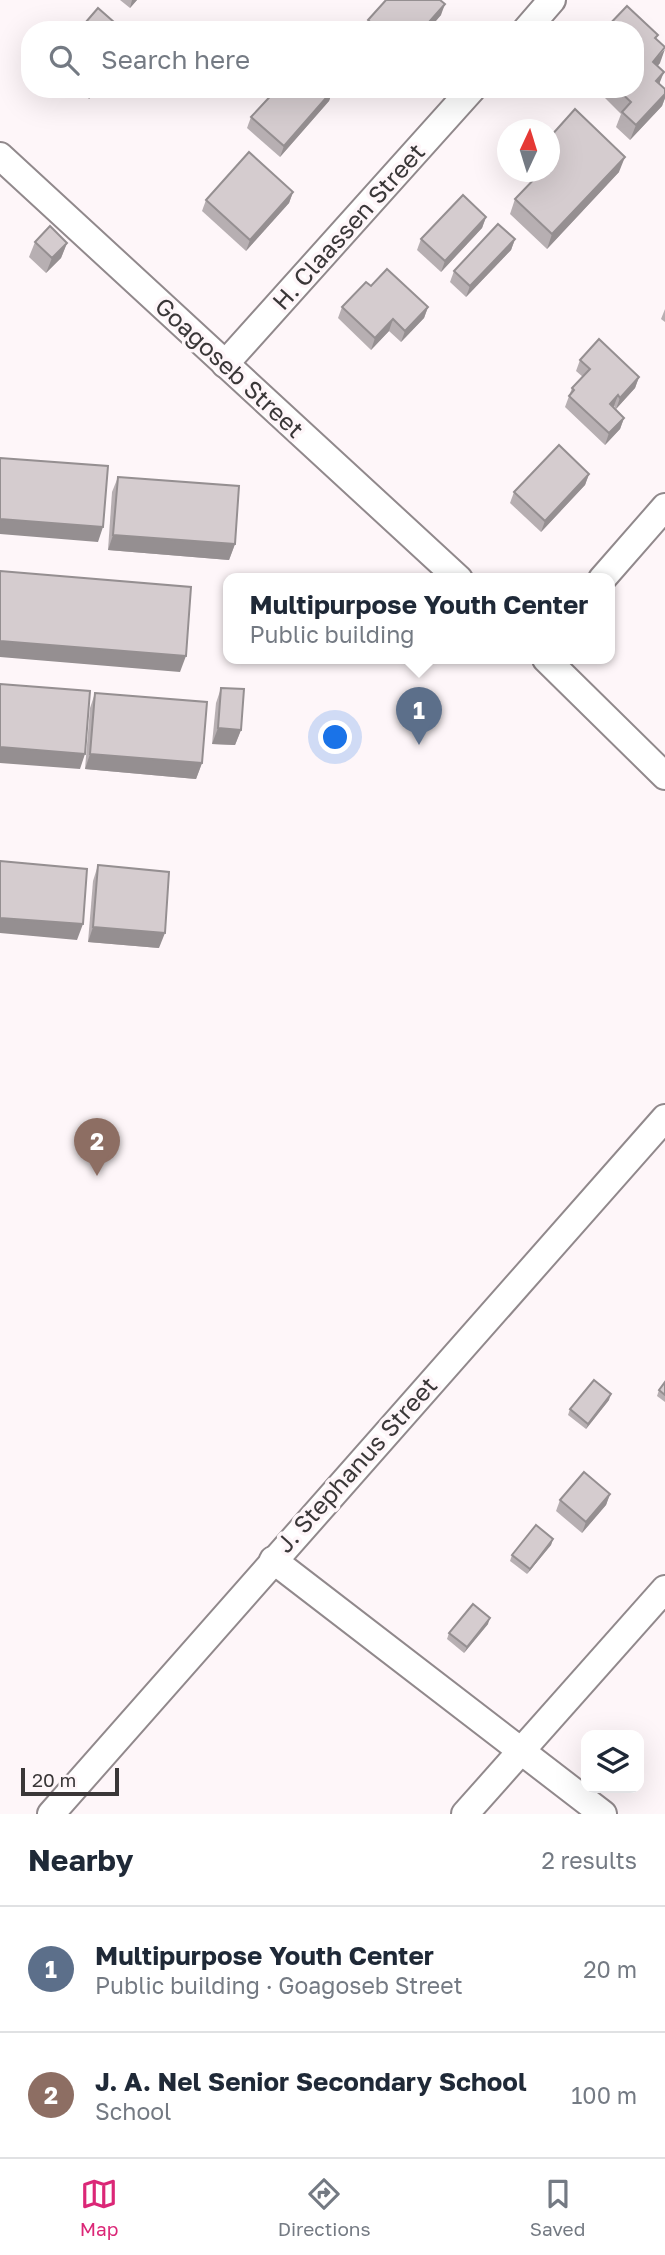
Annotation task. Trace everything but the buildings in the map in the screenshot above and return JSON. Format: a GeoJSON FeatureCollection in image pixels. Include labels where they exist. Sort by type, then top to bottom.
{"type":"FeatureCollection","features":[{"type":"Feature","properties":{"kind":"street"},"geometry":{"type":"LineString","coordinates":[[534,21],[552,0]]}},
{"type":"Feature","properties":{"kind":"street","name":"H. Claassen Street"},"geometry":{"type":"LineString","coordinates":[[225,364],[464,98]]}},
{"type":"Feature","properties":{"kind":"street","name":"Goagoseb Street"},"geometry":{"type":"LineString","coordinates":[[0,156],[452,573]]}},
{"type":"Feature","properties":{"kind":"street"},"geometry":{"type":"LineString","coordinates":[[607,573],[665,507]]}},
{"type":"Feature","properties":{"kind":"street"},"geometry":{"type":"LineString","coordinates":[[551,664],[665,776]]}},
{"type":"Feature","properties":{"kind":"street","name":"J. Stephanus Street"},"geometry":{"type":"LineString","coordinates":[[51,1814],[665,1118]]}},
{"type":"Feature","properties":{"kind":"street"},"geometry":{"type":"LineString","coordinates":[[273,1560],[603,1814]]}},
{"type":"Feature","properties":{"kind":"street"},"geometry":{"type":"LineString","coordinates":[[465,1814],[665,1589]]}},
{"type":"Feature","properties":{"kind":"place","name":"Multipurpose Youth Center"},"geometry":{"type":"Point","coordinates":[419,745]}},
{"type":"Feature","properties":{"kind":"place","name":"J. A. Nel Senior Secondary School"},"geometry":{"type":"Point","coordinates":[97,1176]}}]}
